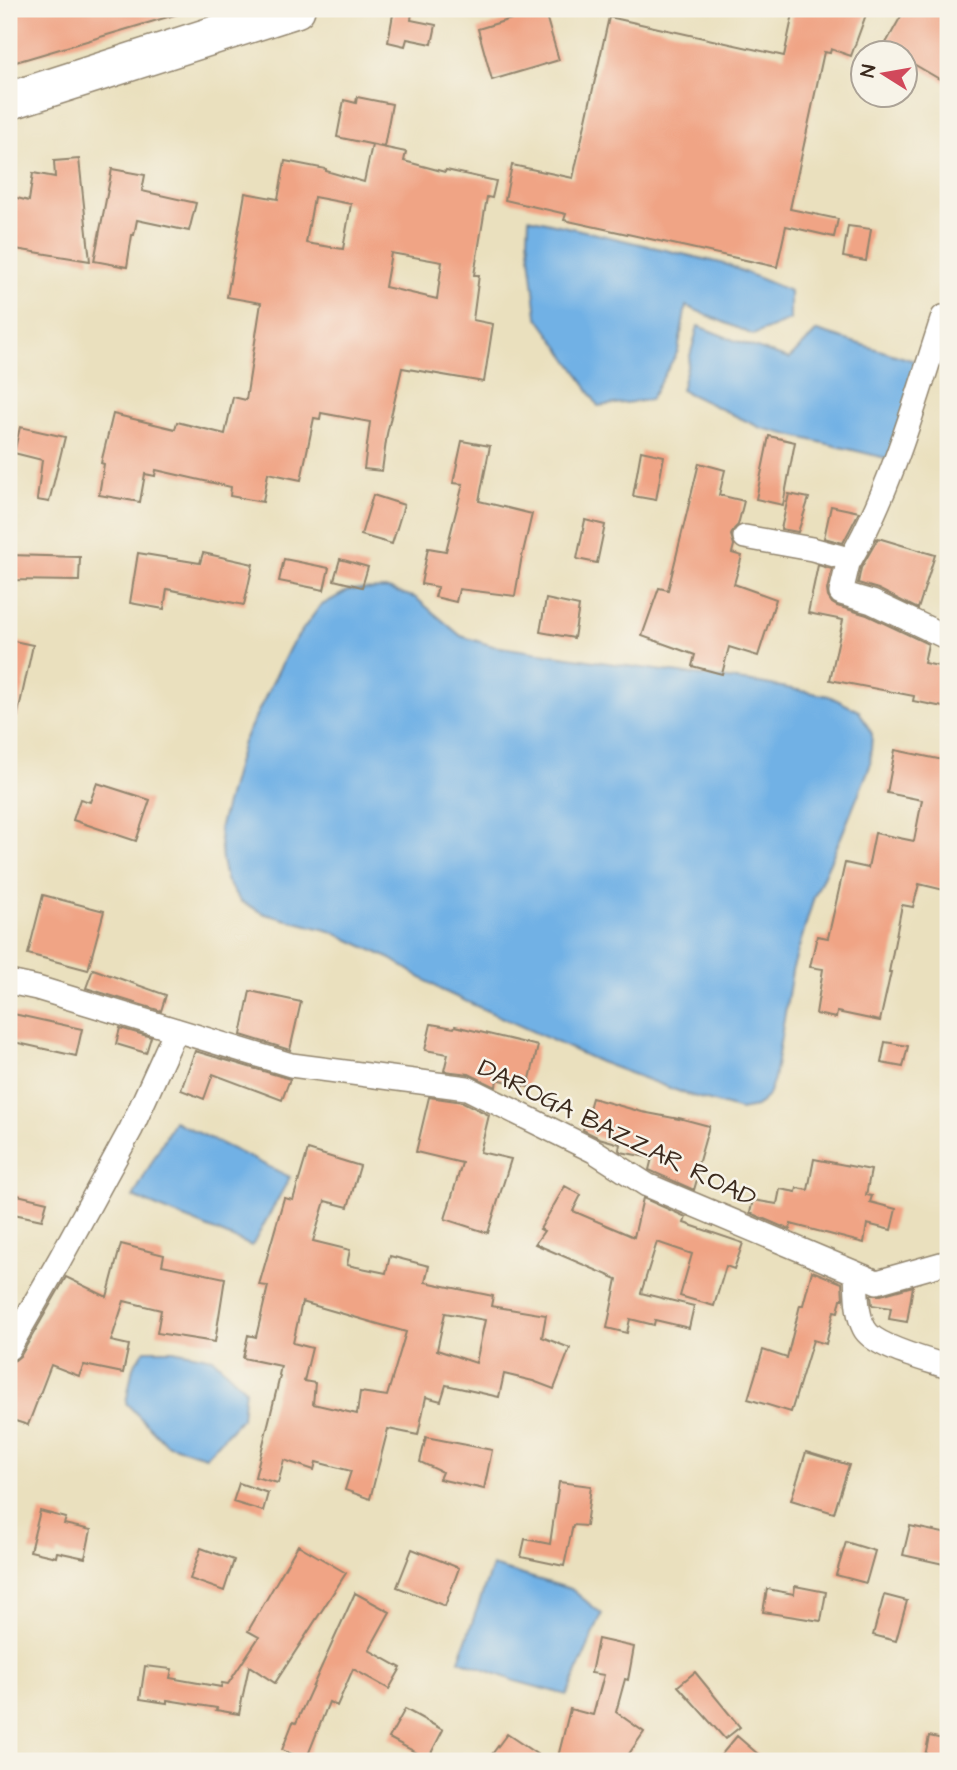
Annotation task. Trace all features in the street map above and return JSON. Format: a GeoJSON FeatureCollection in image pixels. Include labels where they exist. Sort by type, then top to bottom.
{"type":"FeatureCollection","features":[{"type":"Feature","properties":{"kind":"highway"},"geometry":{"type":"LineString","coordinates":[[9,101],[296,9]]}},
{"type":"Feature","properties":{"kind":"street"},"geometry":{"type":"LineString","coordinates":[[943,317],[897,455],[866,531],[850,560],[841,593],[872,602],[948,638]]}},
{"type":"Feature","properties":{"kind":"street"},"geometry":{"type":"LineString","coordinates":[[746,537],[812,549],[850,560]]}},
{"type":"Feature","properties":{"kind":"street","name":"DAROGA BAZZAR ROAD"},"geometry":{"type":"LineString","coordinates":[[9,982],[37,988],[291,1065],[467,1088],[594,1151],[647,1185],[877,1282],[948,1262]]}},
{"type":"Feature","properties":{"kind":"street"},"geometry":{"type":"LineString","coordinates":[[9,1348],[131,1129],[176,1030]]}},
{"type":"Feature","properties":{"kind":"street"},"geometry":{"type":"LineString","coordinates":[[856,1274],[858,1310],[865,1331],[877,1341],[904,1353],[948,1367]]}},
{"type":"Feature","properties":{"kind":"water"},"geometry":{"type":"Polygon","coordinates":[[[529,218],[725,264],[790,291],[790,320],[753,335],[686,306],[678,351],[650,400],[598,406],[537,316],[528,239],[529,218]]]}},
{"type":"Feature","properties":{"kind":"water"},"geometry":{"type":"Polygon","coordinates":[[[698,326],[789,359],[817,331],[921,363],[890,459],[761,428],[681,390],[698,326]]]}},
{"type":"Feature","properties":{"kind":"water"},"geometry":{"type":"Polygon","coordinates":[[[388,589],[416,598],[461,636],[493,646],[760,683],[829,696],[859,711],[872,734],[870,766],[814,897],[792,971],[774,1079],[767,1097],[756,1107],[740,1110],[686,1094],[600,1062],[441,990],[391,959],[330,931],[265,914],[240,901],[226,880],[219,829],[243,742],[290,647],[320,606],[349,590],[388,589]]]}},
{"type":"Feature","properties":{"kind":"water"},"geometry":{"type":"Polygon","coordinates":[[[174,1121],[290,1177],[252,1246],[133,1197],[174,1121]]]}},
{"type":"Feature","properties":{"kind":"water"},"geometry":{"type":"Polygon","coordinates":[[[145,1350],[173,1350],[213,1358],[245,1389],[242,1418],[206,1456],[166,1444],[126,1403],[133,1367],[145,1350]]]}},
{"type":"Feature","properties":{"kind":"water"},"geometry":{"type":"Polygon","coordinates":[[[492,1566],[571,1589],[602,1614],[567,1695],[515,1681],[459,1660],[492,1566]]]}},
{"type":"Feature","properties":{"kind":"building"},"geometry":{"type":"Polygon","coordinates":[[[9,9],[178,9],[178,14],[16,62],[9,36],[9,9]]]}},
{"type":"Feature","properties":{"kind":"building"},"geometry":{"type":"Polygon","coordinates":[[[394,9],[412,12],[411,20],[436,25],[432,44],[407,39],[405,46],[388,42],[394,9]]]}},
{"type":"Feature","properties":{"kind":"building"},"geometry":{"type":"Polygon","coordinates":[[[544,9],[559,60],[492,80],[478,29],[544,9]]]}},
{"type":"Feature","properties":{"kind":"building"},"geometry":{"type":"Polygon","coordinates":[[[794,9],[868,9],[858,38],[848,38],[848,55],[831,49],[830,53],[824,52],[790,209],[838,219],[834,237],[786,226],[777,267],[564,220],[566,214],[505,200],[512,165],[573,178],[609,17],[784,56],[794,9]]]}},
{"type":"Feature","properties":{"kind":"building"},"geometry":{"type":"Polygon","coordinates":[[[905,9],[933,9],[948,17],[948,84],[918,67],[918,38],[889,38],[905,9]]]}},
{"type":"Feature","properties":{"kind":"building"},"geometry":{"type":"Polygon","coordinates":[[[357,97],[392,104],[384,147],[337,137],[344,100],[356,103],[357,97]]]}},
{"type":"Feature","properties":{"kind":"building"},"geometry":{"type":"Polygon","coordinates":[[[372,145],[406,152],[404,161],[496,181],[492,198],[487,197],[474,275],[479,275],[473,320],[493,324],[484,382],[402,368],[387,434],[382,471],[364,469],[370,422],[321,413],[320,419],[314,418],[301,480],[268,473],[263,502],[230,496],[231,487],[156,470],[155,476],[145,474],[140,502],[99,495],[104,464],[101,463],[113,414],[175,429],[177,422],[225,434],[233,397],[246,400],[261,303],[227,297],[245,193],[278,199],[285,161],[326,169],[364,182],[372,145]],[[314,197],[306,243],[343,249],[351,204],[314,197]],[[391,253],[385,287],[437,299],[442,262],[391,253]]]}},
{"type":"Feature","properties":{"kind":"building"},"geometry":{"type":"Polygon","coordinates":[[[79,159],[90,261],[9,248],[9,196],[29,201],[33,173],[55,177],[54,161],[79,159]]]}},
{"type":"Feature","properties":{"kind":"building"},"geometry":{"type":"Polygon","coordinates":[[[112,169],[145,175],[142,191],[196,203],[189,231],[137,220],[127,267],[94,261],[112,169]]]}},
{"type":"Feature","properties":{"kind":"building"},"geometry":{"type":"Polygon","coordinates":[[[848,226],[871,229],[866,261],[843,257],[848,226]]]}},
{"type":"Feature","properties":{"kind":"building"},"geometry":{"type":"Polygon","coordinates":[[[20,427],[65,437],[49,502],[37,500],[42,460],[14,453],[20,427]]]}},
{"type":"Feature","properties":{"kind":"building"},"geometry":{"type":"Polygon","coordinates":[[[769,436],[795,442],[783,505],[756,499],[769,436]]]}},
{"type":"Feature","properties":{"kind":"building"},"geometry":{"type":"Polygon","coordinates":[[[462,441],[490,446],[479,501],[532,514],[515,596],[459,589],[456,602],[435,597],[438,587],[421,584],[428,548],[446,551],[463,484],[453,483],[462,441]]]}},
{"type":"Feature","properties":{"kind":"building"},"geometry":{"type":"Polygon","coordinates":[[[641,451],[664,456],[656,500],[633,496],[641,451]]]}},
{"type":"Feature","properties":{"kind":"building"},"geometry":{"type":"Polygon","coordinates":[[[699,463],[725,470],[719,495],[744,501],[738,525],[731,535],[734,545],[732,553],[742,556],[734,584],[776,599],[758,656],[729,647],[722,674],[692,666],[695,655],[642,636],[659,588],[668,590],[699,463]]]}},
{"type":"Feature","properties":{"kind":"building"},"geometry":{"type":"Polygon","coordinates":[[[789,494],[809,498],[798,532],[781,529],[789,494]]]}},
{"type":"Feature","properties":{"kind":"building"},"geometry":{"type":"Polygon","coordinates":[[[373,495],[404,505],[392,544],[361,535],[373,495]]]}},
{"type":"Feature","properties":{"kind":"building"},"geometry":{"type":"Polygon","coordinates":[[[831,506],[859,512],[843,543],[824,538],[831,506]]]}},
{"type":"Feature","properties":{"kind":"building"},"geometry":{"type":"Polygon","coordinates":[[[585,520],[605,525],[597,563],[577,559],[585,520]]]}},
{"type":"Feature","properties":{"kind":"building"},"geometry":{"type":"Polygon","coordinates":[[[878,538],[935,555],[918,609],[878,589],[858,583],[861,568],[878,538]]]}},
{"type":"Feature","properties":{"kind":"building"},"geometry":{"type":"Polygon","coordinates":[[[138,553],[200,563],[203,553],[253,564],[244,605],[167,589],[164,609],[130,603],[138,553]]]}},
{"type":"Feature","properties":{"kind":"building"},"geometry":{"type":"Polygon","coordinates":[[[9,555],[80,557],[79,581],[9,580],[9,555]]]}},
{"type":"Feature","properties":{"kind":"building"},"geometry":{"type":"Polygon","coordinates":[[[284,559],[329,568],[324,590],[279,581],[284,559]]]}},
{"type":"Feature","properties":{"kind":"building"},"geometry":{"type":"Polygon","coordinates":[[[340,559],[368,567],[362,587],[334,580],[340,559]]]}},
{"type":"Feature","properties":{"kind":"building"},"geometry":{"type":"Polygon","coordinates":[[[818,565],[832,569],[827,590],[832,603],[867,615],[928,644],[924,663],[948,668],[948,708],[913,701],[914,696],[830,680],[843,620],[808,613],[818,565]]]}},
{"type":"Feature","properties":{"kind":"building"},"geometry":{"type":"Polygon","coordinates":[[[546,599],[579,606],[574,638],[540,632],[546,599]]]}},
{"type":"Feature","properties":{"kind":"building"},"geometry":{"type":"Polygon","coordinates":[[[9,640],[33,645],[17,718],[9,717],[9,640]]]}},
{"type":"Feature","properties":{"kind":"building"},"geometry":{"type":"Polygon","coordinates":[[[895,750],[948,761],[948,891],[919,884],[913,907],[902,905],[880,1021],[837,1012],[836,1018],[816,1014],[823,969],[810,967],[817,936],[828,938],[845,863],[868,868],[875,833],[914,841],[922,800],[887,793],[895,750]]]}},
{"type":"Feature","properties":{"kind":"building"},"geometry":{"type":"Polygon","coordinates":[[[97,783],[150,800],[136,841],[73,820],[80,799],[90,802],[97,783]]]}},
{"type":"Feature","properties":{"kind":"building"},"geometry":{"type":"Polygon","coordinates":[[[43,895],[104,911],[88,970],[28,954],[43,895]]]}},
{"type":"Feature","properties":{"kind":"building"},"geometry":{"type":"Polygon","coordinates":[[[93,969],[166,995],[161,1011],[86,988],[93,969]]]}},
{"type":"Feature","properties":{"kind":"building"},"geometry":{"type":"Polygon","coordinates":[[[250,991],[301,1002],[290,1050],[241,1035],[250,991]]]}},
{"type":"Feature","properties":{"kind":"building"},"geometry":{"type":"Polygon","coordinates":[[[9,1013],[82,1029],[76,1056],[9,1041],[9,1013]]]}},
{"type":"Feature","properties":{"kind":"building"},"geometry":{"type":"Polygon","coordinates":[[[431,1024],[455,1026],[538,1046],[528,1087],[497,1079],[496,1087],[469,1074],[444,1071],[448,1054],[425,1050],[431,1024]]]}},
{"type":"Feature","properties":{"kind":"building"},"geometry":{"type":"Polygon","coordinates":[[[120,1028],[151,1037],[146,1053],[116,1044],[120,1028]]]}},
{"type":"Feature","properties":{"kind":"building"},"geometry":{"type":"Polygon","coordinates":[[[885,1042],[908,1046],[903,1067],[881,1063],[885,1042]]]}},
{"type":"Feature","properties":{"kind":"building"},"geometry":{"type":"Polygon","coordinates":[[[195,1051],[290,1079],[282,1100],[213,1074],[204,1099],[181,1090],[195,1051]]]}},
{"type":"Feature","properties":{"kind":"building"},"geometry":{"type":"Polygon","coordinates":[[[429,1097],[463,1102],[489,1115],[480,1152],[511,1159],[488,1233],[445,1219],[462,1163],[416,1152],[429,1097]]]}},
{"type":"Feature","properties":{"kind":"building"},"geometry":{"type":"Polygon","coordinates":[[[592,1098],[709,1126],[694,1190],[649,1170],[652,1158],[621,1152],[620,1144],[583,1130],[592,1098]]]}},
{"type":"Feature","properties":{"kind":"building"},"geometry":{"type":"Polygon","coordinates":[[[308,1150],[360,1166],[348,1207],[325,1201],[313,1241],[350,1250],[347,1265],[386,1273],[390,1256],[429,1266],[425,1282],[493,1296],[491,1306],[546,1315],[542,1337],[570,1348],[554,1389],[504,1374],[499,1397],[446,1385],[441,1401],[426,1397],[418,1435],[388,1429],[370,1499],[345,1490],[351,1471],[316,1462],[314,1470],[284,1460],[278,1483],[255,1477],[281,1366],[243,1358],[248,1335],[256,1337],[268,1286],[259,1285],[284,1198],[293,1200],[308,1150]],[[302,1302],[293,1343],[312,1348],[304,1381],[315,1383],[313,1404],[357,1414],[360,1392],[387,1396],[406,1332],[302,1302]],[[445,1313],[437,1350],[476,1363],[485,1320],[445,1313]]]}},
{"type":"Feature","properties":{"kind":"building"},"geometry":{"type":"Polygon","coordinates":[[[814,1159],[871,1170],[866,1195],[872,1196],[870,1202],[896,1209],[891,1230],[867,1224],[864,1243],[791,1224],[790,1230],[750,1213],[753,1200],[777,1204],[780,1189],[796,1192],[797,1188],[808,1190],[814,1159]]]}},
{"type":"Feature","properties":{"kind":"building"},"geometry":{"type":"Polygon","coordinates":[[[565,1186],[581,1195],[573,1211],[634,1237],[643,1198],[686,1217],[684,1223],[743,1243],[734,1269],[726,1266],[714,1306],[680,1296],[692,1254],[657,1242],[641,1293],[694,1306],[689,1328],[655,1320],[654,1325],[630,1319],[627,1333],[607,1328],[617,1279],[535,1244],[544,1231],[540,1229],[565,1186]]]}},
{"type":"Feature","properties":{"kind":"building"},"geometry":{"type":"Polygon","coordinates":[[[9,1193],[47,1202],[42,1220],[9,1213],[9,1193]]]}},
{"type":"Feature","properties":{"kind":"building"},"geometry":{"type":"Polygon","coordinates":[[[121,1244],[164,1255],[162,1265],[225,1278],[215,1342],[157,1333],[161,1310],[124,1301],[111,1341],[129,1345],[123,1373],[84,1365],[79,1376],[51,1365],[28,1425],[9,1419],[9,1362],[21,1355],[66,1277],[107,1297],[121,1244]]]}},
{"type":"Feature","properties":{"kind":"building"},"geometry":{"type":"Polygon","coordinates":[[[812,1271],[842,1283],[843,1299],[838,1312],[834,1311],[826,1344],[813,1340],[791,1412],[748,1399],[763,1350],[787,1358],[800,1305],[803,1305],[812,1271]]]}},
{"type":"Feature","properties":{"kind":"building"},"geometry":{"type":"Polygon","coordinates":[[[913,1286],[907,1322],[889,1319],[891,1308],[872,1305],[871,1295],[913,1286]]]}},
{"type":"Feature","properties":{"kind":"building"},"geometry":{"type":"Polygon","coordinates":[[[426,1437],[492,1450],[484,1489],[439,1479],[442,1472],[420,1462],[426,1437]]]}},
{"type":"Feature","properties":{"kind":"building"},"geometry":{"type":"Polygon","coordinates":[[[806,1452],[849,1465],[834,1513],[791,1500],[806,1452]]]}},
{"type":"Feature","properties":{"kind":"building"},"geometry":{"type":"Polygon","coordinates":[[[559,1482],[591,1486],[586,1526],[573,1525],[564,1566],[521,1557],[525,1539],[550,1544],[559,1482]]]}},
{"type":"Feature","properties":{"kind":"building"},"geometry":{"type":"Polygon","coordinates":[[[239,1483],[268,1493],[263,1511],[233,1502],[239,1483]]]}},
{"type":"Feature","properties":{"kind":"building"},"geometry":{"type":"Polygon","coordinates":[[[40,1511],[66,1518],[64,1524],[91,1530],[85,1558],[57,1552],[56,1557],[30,1551],[40,1511]]]}},
{"type":"Feature","properties":{"kind":"building"},"geometry":{"type":"Polygon","coordinates":[[[910,1526],[948,1534],[948,1565],[903,1555],[910,1526]]]}},
{"type":"Feature","properties":{"kind":"building"},"geometry":{"type":"Polygon","coordinates":[[[846,1542],[875,1551],[866,1583],[836,1575],[846,1542]]]}},
{"type":"Feature","properties":{"kind":"building"},"geometry":{"type":"Polygon","coordinates":[[[298,1545],[346,1573],[275,1683],[249,1666],[239,1714],[167,1700],[167,1703],[140,1699],[145,1666],[172,1669],[170,1678],[221,1687],[222,1683],[228,1684],[259,1637],[248,1631],[298,1545]]]}},
{"type":"Feature","properties":{"kind":"building"},"geometry":{"type":"Polygon","coordinates":[[[201,1548],[234,1560],[224,1591],[190,1579],[201,1548]]]}},
{"type":"Feature","properties":{"kind":"building"},"geometry":{"type":"Polygon","coordinates":[[[412,1549],[459,1568],[445,1606],[397,1587],[412,1549]]]}},
{"type":"Feature","properties":{"kind":"building"},"geometry":{"type":"Polygon","coordinates":[[[795,1586],[826,1592],[821,1621],[763,1612],[767,1589],[794,1594],[795,1586]]]}},
{"type":"Feature","properties":{"kind":"building"},"geometry":{"type":"Polygon","coordinates":[[[355,1593],[390,1612],[369,1650],[401,1668],[389,1689],[353,1669],[337,1706],[329,1702],[306,1760],[282,1750],[355,1593]]]}},
{"type":"Feature","properties":{"kind":"building"},"geometry":{"type":"Polygon","coordinates":[[[884,1595],[907,1601],[896,1641],[873,1635],[884,1595]]]}},
{"type":"Feature","properties":{"kind":"building"},"geometry":{"type":"Polygon","coordinates":[[[598,1639],[634,1647],[628,1680],[625,1679],[616,1712],[644,1732],[624,1761],[557,1761],[570,1709],[593,1715],[604,1675],[591,1673],[598,1639]]]}},
{"type":"Feature","properties":{"kind":"building"},"geometry":{"type":"Polygon","coordinates":[[[695,1672],[740,1727],[725,1739],[678,1686],[695,1672]]]}},
{"type":"Feature","properties":{"kind":"building"},"geometry":{"type":"Polygon","coordinates":[[[405,1709],[443,1730],[428,1759],[389,1738],[405,1709]]]}},
{"type":"Feature","properties":{"kind":"building"},"geometry":{"type":"Polygon","coordinates":[[[507,1734],[547,1761],[487,1761],[507,1734]]]}},
{"type":"Feature","properties":{"kind":"building"},"geometry":{"type":"Polygon","coordinates":[[[737,1736],[766,1761],[716,1761],[737,1736]]]}},
{"type":"Feature","properties":{"kind":"building"},"geometry":{"type":"Polygon","coordinates":[[[929,1736],[948,1740],[948,1761],[924,1761],[929,1736]]]}}]}
